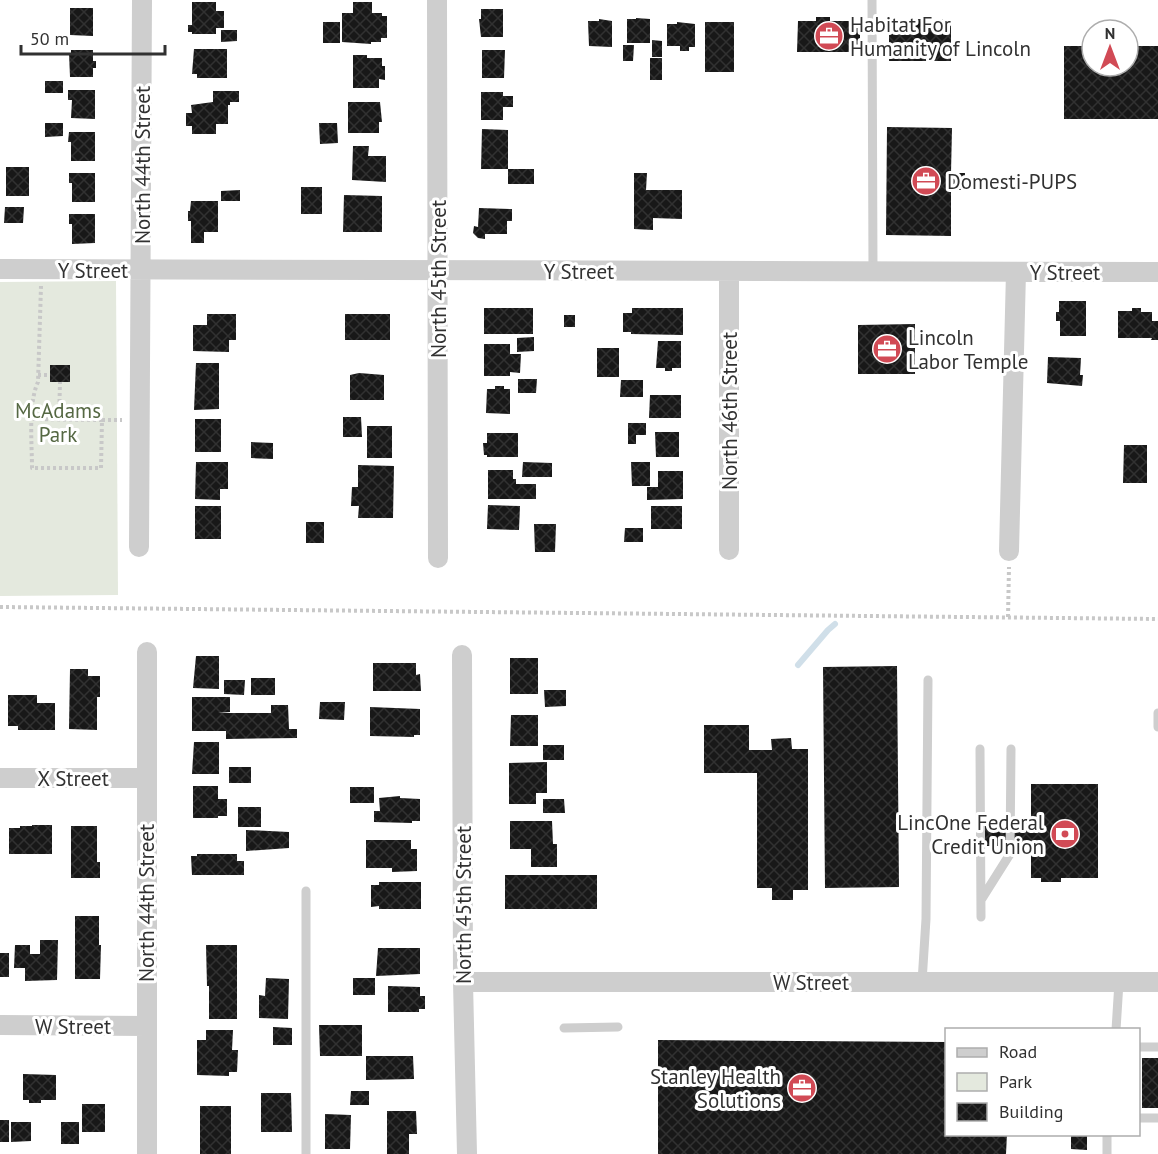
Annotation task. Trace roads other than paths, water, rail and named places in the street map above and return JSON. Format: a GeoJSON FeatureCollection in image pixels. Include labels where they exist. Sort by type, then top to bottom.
{"type":"FeatureCollection","features":[{"type":"Feature","properties":{"kind":"street","name":"North 44th Street"},"geometry":{"type":"LineString","coordinates":[[139,547],[142,0]]}},
{"type":"Feature","properties":{"kind":"street","name":"North 45th Street"},"geometry":{"type":"LineString","coordinates":[[437,0],[438,558]]}},
{"type":"Feature","properties":{"kind":"street","name":"Y Street"},"geometry":{"type":"LineString","coordinates":[[0,269],[1158,272]]}},
{"type":"Feature","properties":{"kind":"street","name":"North 46th Street"},"geometry":{"type":"LineString","coordinates":[[729,272],[729,550]]}},
{"type":"Feature","properties":{"kind":"street"},"geometry":{"type":"LineString","coordinates":[[1009,551],[1016,272]]}},
{"type":"Feature","properties":{"kind":"street","name":"North 44th Street"},"geometry":{"type":"LineString","coordinates":[[147,652],[145,778],[147,1154]]}},
{"type":"Feature","properties":{"kind":"street","name":"North 45th Street"},"geometry":{"type":"LineString","coordinates":[[462,655],[466,1154]]}},
{"type":"Feature","properties":{"kind":"street","name":"X Street"},"geometry":{"type":"LineString","coordinates":[[0,778],[145,778]]}},
{"type":"Feature","properties":{"kind":"street","name":"W Street"},"geometry":{"type":"LineString","coordinates":[[463,982],[1158,981]]}},
{"type":"Feature","properties":{"kind":"street","name":"W Street"},"geometry":{"type":"LineString","coordinates":[[0,1025],[147,1026]]}},
{"type":"Feature","properties":{"kind":"lane"},"geometry":{"type":"LineString","coordinates":[[872,0],[873,272]]}},
{"type":"Feature","properties":{"kind":"lane"},"geometry":{"type":"LineString","coordinates":[[922,981],[926,919],[928,680]]}},
{"type":"Feature","properties":{"kind":"lane"},"geometry":{"type":"LineString","coordinates":[[1158,713],[1158,728]]}},
{"type":"Feature","properties":{"kind":"lane"},"geometry":{"type":"LineString","coordinates":[[980,749],[981,917]]}},
{"type":"Feature","properties":{"kind":"lane"},"geometry":{"type":"LineString","coordinates":[[981,900],[1010,854],[1011,749]]}},
{"type":"Feature","properties":{"kind":"lane"},"geometry":{"type":"LineString","coordinates":[[306,891],[306,1154]]}},
{"type":"Feature","properties":{"kind":"lane"},"geometry":{"type":"LineString","coordinates":[[1116,1028],[1119,981]]}},
{"type":"Feature","properties":{"kind":"lane"},"geometry":{"type":"LineString","coordinates":[[564,1028],[618,1027]]}},
{"type":"Feature","properties":{"kind":"lane"},"geometry":{"type":"LineString","coordinates":[[1140,1047],[1158,1047]]}},
{"type":"Feature","properties":{"kind":"lane"},"geometry":{"type":"LineString","coordinates":[[1140,1118],[1158,1118]]}},
{"type":"Feature","properties":{"kind":"lane"},"geometry":{"type":"LineString","coordinates":[[1107,1136],[1107,1154]]}},
{"type":"Feature","properties":{"kind":"waterway"},"geometry":{"type":"LineString","coordinates":[[798,665],[835,624]]}},
{"type":"Feature","properties":{"kind":"place","name":"Habitat For Humanity of Lincoln"},"geometry":{"type":"Point","coordinates":[829,36]}},
{"type":"Feature","properties":{"kind":"place","name":"Domesti-PUPS"},"geometry":{"type":"Point","coordinates":[926,181]}},
{"type":"Feature","properties":{"kind":"place","name":"Lincoln Labor Temple"},"geometry":{"type":"Point","coordinates":[887,349]}},
{"type":"Feature","properties":{"kind":"place","name":"LincOne Federal Credit Union"},"geometry":{"type":"Point","coordinates":[1065,834]}},
{"type":"Feature","properties":{"kind":"place","name":"Stanley Health Solutions"},"geometry":{"type":"Point","coordinates":[802,1088]}},
{"type":"Feature","properties":{"kind":"park label","name":"McAdams Park"},"geometry":{"type":"Point","coordinates":[58,422]}}]}
